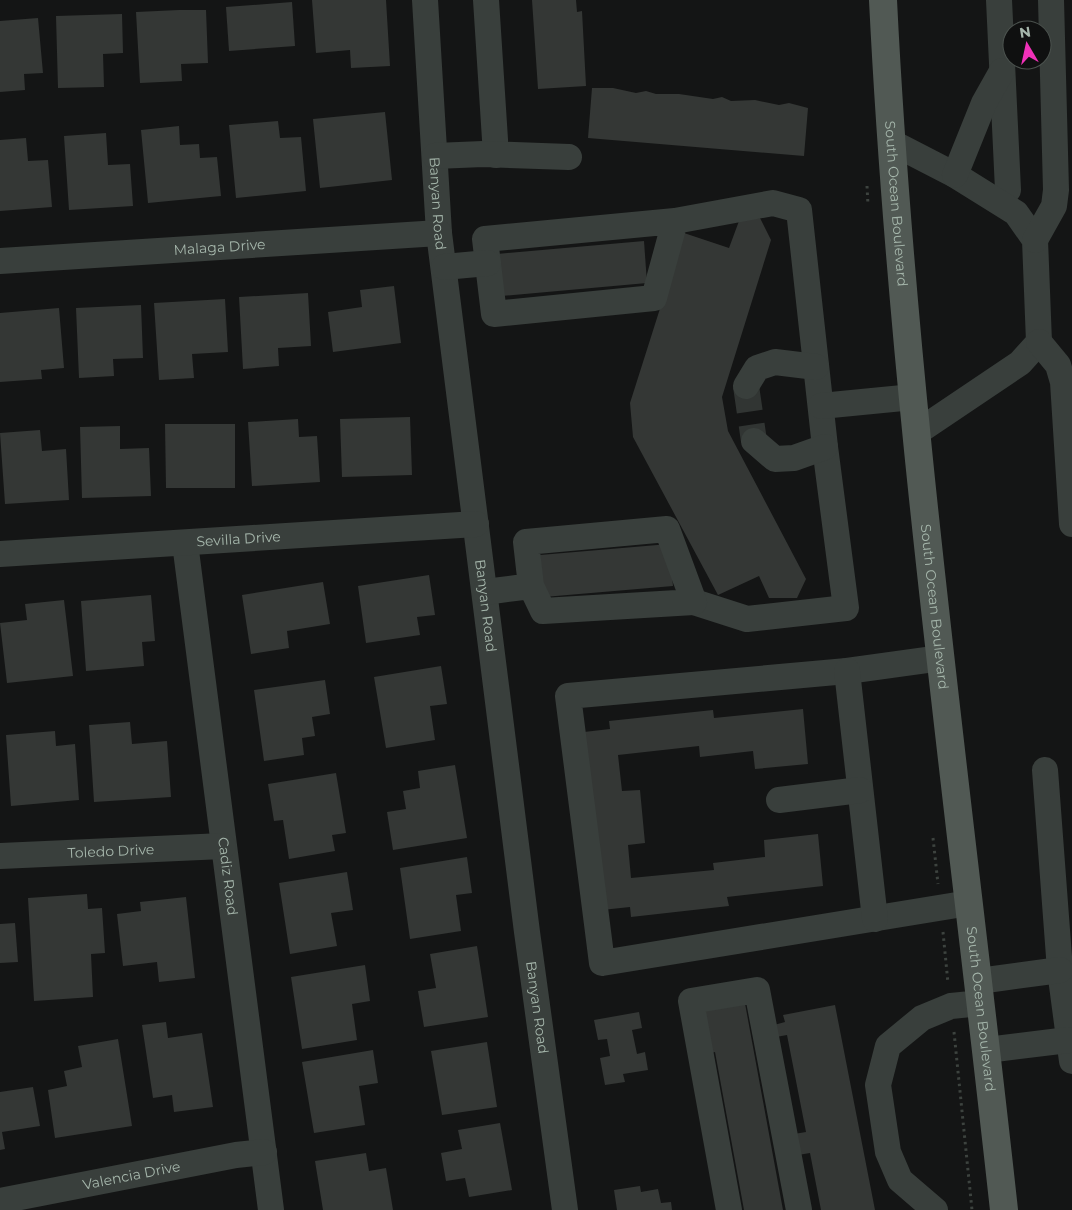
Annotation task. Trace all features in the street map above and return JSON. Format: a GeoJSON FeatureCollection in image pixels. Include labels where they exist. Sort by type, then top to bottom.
{"type":"FeatureCollection","features":[{"type":"Feature","properties":{"kind":"main road","name":"South Ocean Boulevard"},"geometry":{"type":"LineString","coordinates":[[883,0],[891,142],[916,433],[1004,1210]]}},
{"type":"Feature","properties":{"kind":"street","name":"Banyan Road"},"geometry":{"type":"LineString","coordinates":[[425,0],[439,233],[565,1210]]}},
{"type":"Feature","properties":{"kind":"street"},"geometry":{"type":"LineString","coordinates":[[486,0],[496,154]]}},
{"type":"Feature","properties":{"kind":"street"},"geometry":{"type":"LineString","coordinates":[[999,0],[1008,190]]}},
{"type":"Feature","properties":{"kind":"street"},"geometry":{"type":"LineString","coordinates":[[1052,0],[1056,190],[1054,206],[1035,240],[1039,342],[1058,366],[1063,382],[1072,524]]}},
{"type":"Feature","properties":{"kind":"street"},"geometry":{"type":"LineString","coordinates":[[955,175],[984,103],[1002,71]]}},
{"type":"Feature","properties":{"kind":"street"},"geometry":{"type":"LineString","coordinates":[[891,142],[955,175],[1016,213],[1035,240]]}},
{"type":"Feature","properties":{"kind":"street"},"geometry":{"type":"LineString","coordinates":[[435,156],[496,154],[569,157]]}},
{"type":"Feature","properties":{"kind":"street"},"geometry":{"type":"LineString","coordinates":[[675,222],[654,298],[494,314],[485,239],[675,222],[773,203],[798,210],[824,447],[846,608],[746,619],[694,602],[542,611],[531,586],[526,542],[668,529],[694,602]]}},
{"type":"Feature","properties":{"kind":"street","name":"Malaga Drive"},"geometry":{"type":"LineString","coordinates":[[0,261],[439,233]]}},
{"type":"Feature","properties":{"kind":"street"},"geometry":{"type":"LineString","coordinates":[[444,267],[488,263]]}},
{"type":"Feature","properties":{"kind":"street"},"geometry":{"type":"LineString","coordinates":[[916,433],[1020,363],[1039,342]]}},
{"type":"Feature","properties":{"kind":"street"},"geometry":{"type":"LineString","coordinates":[[746,386],[757,368],[775,362],[816,367]]}},
{"type":"Feature","properties":{"kind":"street"},"geometry":{"type":"LineString","coordinates":[[821,406],[913,397]]}},
{"type":"Feature","properties":{"kind":"street"},"geometry":{"type":"LineString","coordinates":[[754,442],[775,459],[794,458],[824,447]]}},
{"type":"Feature","properties":{"kind":"street","name":"Sevilla Drive"},"geometry":{"type":"LineString","coordinates":[[0,554],[476,524]]}},
{"type":"Feature","properties":{"kind":"street","name":"Cadiz Road"},"geometry":{"type":"LineString","coordinates":[[185,543],[271,1210]]}},
{"type":"Feature","properties":{"kind":"street"},"geometry":{"type":"LineString","coordinates":[[485,592],[531,586]]}},
{"type":"Feature","properties":{"kind":"street"},"geometry":{"type":"LineString","coordinates":[[941,658],[847,671],[568,696],[602,963],[969,903]]}},
{"type":"Feature","properties":{"kind":"street"},"geometry":{"type":"LineString","coordinates":[[847,671],[875,919]]}},
{"type":"Feature","properties":{"kind":"street"},"geometry":{"type":"LineString","coordinates":[[987,1050],[1070,1050],[1060,970],[1045,770]]}},
{"type":"Feature","properties":{"kind":"street"},"geometry":{"type":"LineString","coordinates":[[779,800],[860,790]]}},
{"type":"Feature","properties":{"kind":"street","name":"Toledo Drive"},"geometry":{"type":"LineString","coordinates":[[0,856],[223,846]]}},
{"type":"Feature","properties":{"kind":"street"},"geometry":{"type":"LineString","coordinates":[[935,1210],[900,1180],[888,1152],[878,1085],[888,1046],[922,1018],[980,992],[1060,970]]}},
{"type":"Feature","properties":{"kind":"street"},"geometry":{"type":"LineString","coordinates":[[729,1210],[691,1001],[757,990],[799,1210]]}},
{"type":"Feature","properties":{"kind":"street","name":"Valencia Drive"},"geometry":{"type":"LineString","coordinates":[[0,1201],[264,1152]]}},
{"type":"Feature","properties":{"kind":"building"},"geometry":{"type":"Polygon","coordinates":[[[312,0],[386,0],[390,66],[351,68],[350,50],[316,53],[312,0]]]}},
{"type":"Feature","properties":{"kind":"building"},"geometry":{"type":"Polygon","coordinates":[[[532,0],[576,0],[577,12],[582,11],[586,86],[538,89],[532,0]]]}},
{"type":"Feature","properties":{"kind":"building"},"geometry":{"type":"Polygon","coordinates":[[[292,2],[295,46],[229,51],[226,7],[292,2]]]}},
{"type":"Feature","properties":{"kind":"building"},"geometry":{"type":"Polygon","coordinates":[[[206,10],[208,63],[181,64],[182,81],[140,83],[136,12],[206,10]]]}},
{"type":"Feature","properties":{"kind":"building"},"geometry":{"type":"Polygon","coordinates":[[[122,14],[123,53],[103,54],[104,87],[58,88],[56,16],[122,14]]]}},
{"type":"Feature","properties":{"kind":"building"},"geometry":{"type":"Polygon","coordinates":[[[38,18],[43,73],[24,74],[25,90],[0,92],[0,21],[38,18]]]}},
{"type":"Feature","properties":{"kind":"building"},"geometry":{"type":"Polygon","coordinates":[[[592,88],[613,88],[636,93],[646,91],[656,94],[679,94],[713,99],[722,97],[731,101],[755,100],[779,105],[789,103],[808,108],[804,156],[588,138],[592,88]]]}},
{"type":"Feature","properties":{"kind":"building"},"geometry":{"type":"Polygon","coordinates":[[[385,112],[392,180],[320,188],[313,119],[385,112]]]}},
{"type":"Feature","properties":{"kind":"building"},"geometry":{"type":"Polygon","coordinates":[[[278,121],[280,138],[301,137],[306,191],[236,198],[229,125],[278,121]]]}},
{"type":"Feature","properties":{"kind":"building"},"geometry":{"type":"Polygon","coordinates":[[[179,126],[180,145],[199,144],[200,158],[217,157],[221,196],[148,203],[141,130],[179,126]]]}},
{"type":"Feature","properties":{"kind":"building"},"geometry":{"type":"Polygon","coordinates":[[[106,133],[108,165],[130,164],[133,206],[69,210],[64,136],[106,133]]]}},
{"type":"Feature","properties":{"kind":"building"},"geometry":{"type":"Polygon","coordinates":[[[26,138],[28,161],[48,160],[52,207],[0,211],[0,140],[26,138]]]}},
{"type":"Feature","properties":{"kind":"building"},"geometry":{"type":"Polygon","coordinates":[[[760,218],[771,240],[722,397],[728,431],[806,579],[797,598],[769,598],[759,576],[718,595],[633,437],[630,403],[684,233],[729,248],[739,221],[760,218]]]}},
{"type":"Feature","properties":{"kind":"building"},"geometry":{"type":"Polygon","coordinates":[[[644,241],[647,283],[501,296],[497,254],[644,241]]]}},
{"type":"Feature","properties":{"kind":"building"},"geometry":{"type":"Polygon","coordinates":[[[394,286],[401,343],[333,352],[328,312],[362,307],[360,290],[394,286]]]}},
{"type":"Feature","properties":{"kind":"building"},"geometry":{"type":"Polygon","coordinates":[[[308,293],[311,346],[278,348],[279,366],[243,369],[239,297],[308,293]]]}},
{"type":"Feature","properties":{"kind":"building"},"geometry":{"type":"Polygon","coordinates":[[[225,299],[228,352],[192,354],[194,378],[159,380],[154,303],[225,299]]]}},
{"type":"Feature","properties":{"kind":"building"},"geometry":{"type":"Polygon","coordinates":[[[141,305],[143,358],[113,359],[114,376],[79,378],[76,308],[141,305]]]}},
{"type":"Feature","properties":{"kind":"building"},"geometry":{"type":"Polygon","coordinates":[[[59,308],[64,368],[41,370],[42,379],[0,382],[0,313],[59,308]]]}},
{"type":"Feature","properties":{"kind":"building"},"geometry":{"type":"Polygon","coordinates":[[[410,417],[412,475],[342,477],[340,419],[410,417]]]}},
{"type":"Feature","properties":{"kind":"building"},"geometry":{"type":"Polygon","coordinates":[[[298,419],[299,437],[317,436],[320,482],[252,486],[248,422],[298,419]]]}},
{"type":"Feature","properties":{"kind":"building"},"geometry":{"type":"Polygon","coordinates":[[[165,424],[235,424],[235,488],[166,488],[165,424]]]}},
{"type":"Feature","properties":{"kind":"building"},"geometry":{"type":"Polygon","coordinates":[[[120,426],[120,449],[149,448],[151,496],[82,498],[80,427],[120,426]]]}},
{"type":"Feature","properties":{"kind":"building"},"geometry":{"type":"Polygon","coordinates":[[[40,430],[42,451],[66,449],[69,500],[5,504],[0,433],[40,430]]]}},
{"type":"Feature","properties":{"kind":"building"},"geometry":{"type":"Polygon","coordinates":[[[669,544],[673,586],[544,597],[540,555],[669,544]]]}},
{"type":"Feature","properties":{"kind":"building"},"geometry":{"type":"Polygon","coordinates":[[[429,575],[435,615],[417,617],[420,635],[366,643],[358,586],[429,575]]]}},
{"type":"Feature","properties":{"kind":"building"},"geometry":{"type":"Polygon","coordinates":[[[323,582],[330,624],[287,631],[289,648],[251,654],[242,595],[323,582]]]}},
{"type":"Feature","properties":{"kind":"building"},"geometry":{"type":"Polygon","coordinates":[[[151,595],[155,641],[142,642],[144,666],[86,671],[81,601],[151,595]]]}},
{"type":"Feature","properties":{"kind":"building"},"geometry":{"type":"Polygon","coordinates":[[[64,600],[73,676],[7,683],[0,623],[27,620],[25,604],[64,600]]]}},
{"type":"Feature","properties":{"kind":"building"},"geometry":{"type":"Polygon","coordinates":[[[441,666],[447,704],[430,706],[435,740],[386,748],[374,677],[441,666]]]}},
{"type":"Feature","properties":{"kind":"building"},"geometry":{"type":"Polygon","coordinates":[[[325,680],[330,714],[312,717],[315,736],[302,738],[304,755],[264,761],[254,690],[325,680]]]}},
{"type":"Feature","properties":{"kind":"building"},"geometry":{"type":"Polygon","coordinates":[[[803,709],[808,764],[755,769],[753,751],[700,757],[699,746],[618,755],[622,791],[640,790],[645,843],[628,845],[631,878],[714,870],[713,863],[765,857],[764,840],[818,834],[823,886],[727,897],[729,906],[631,917],[630,907],[602,910],[584,732],[610,729],[609,721],[713,710],[714,718],[803,709]]]}},
{"type":"Feature","properties":{"kind":"building"},"geometry":{"type":"Polygon","coordinates":[[[130,722],[132,744],[167,741],[171,797],[94,802],[89,725],[130,722]]]}},
{"type":"Feature","properties":{"kind":"building"},"geometry":{"type":"Polygon","coordinates":[[[55,731],[56,746],[75,744],[79,800],[11,806],[6,735],[55,731]]]}},
{"type":"Feature","properties":{"kind":"building"},"geometry":{"type":"Polygon","coordinates":[[[455,765],[467,838],[393,850],[387,812],[406,809],[403,791],[420,788],[418,771],[455,765]]]}},
{"type":"Feature","properties":{"kind":"building"},"geometry":{"type":"Polygon","coordinates":[[[336,773],[346,833],[332,835],[335,851],[289,859],[283,820],[274,821],[268,784],[336,773]]]}},
{"type":"Feature","properties":{"kind":"building"},"geometry":{"type":"Polygon","coordinates":[[[467,857],[472,893],[456,895],[461,931],[410,939],[400,868],[467,857]]]}},
{"type":"Feature","properties":{"kind":"building"},"geometry":{"type":"Polygon","coordinates":[[[347,872],[353,910],[331,913],[337,946],[290,954],[279,883],[347,872]]]}},
{"type":"Feature","properties":{"kind":"building"},"geometry":{"type":"Polygon","coordinates":[[[87,894],[88,909],[102,908],[105,953],[91,954],[93,997],[34,1001],[28,898],[87,894]]]}},
{"type":"Feature","properties":{"kind":"building"},"geometry":{"type":"Polygon","coordinates":[[[186,897],[195,978],[159,982],[157,962],[123,966],[117,914],[141,911],[140,902],[186,897]]]}},
{"type":"Feature","properties":{"kind":"building"},"geometry":{"type":"Polygon","coordinates":[[[15,923],[18,962],[0,963],[0,924],[15,923]]]}},
{"type":"Feature","properties":{"kind":"building"},"geometry":{"type":"Polygon","coordinates":[[[477,946],[488,1017],[424,1027],[418,991],[436,988],[430,954],[477,946]]]}},
{"type":"Feature","properties":{"kind":"building"},"geometry":{"type":"Polygon","coordinates":[[[365,965],[370,1001],[352,1004],[357,1040],[302,1049],[291,977],[365,965]]]}},
{"type":"Feature","properties":{"kind":"building"},"geometry":{"type":"Polygon","coordinates":[[[744,998],[783,1210],[744,1210],[715,1052],[711,1053],[702,1006],[744,998]]]}},
{"type":"Feature","properties":{"kind":"building"},"geometry":{"type":"Polygon","coordinates":[[[835,1005],[875,1210],[821,1210],[810,1153],[798,1155],[794,1134],[806,1132],[787,1035],[776,1037],[774,1025],[785,1022],[783,1015],[835,1005]]]}},
{"type":"Feature","properties":{"kind":"building"},"geometry":{"type":"Polygon","coordinates":[[[639,1012],[642,1028],[632,1030],[637,1054],[645,1052],[648,1070],[623,1074],[625,1082],[605,1085],[600,1058],[610,1056],[607,1039],[598,1040],[594,1020],[639,1012]]]}},
{"type":"Feature","properties":{"kind":"building"},"geometry":{"type":"Polygon","coordinates":[[[166,1022],[168,1038],[202,1033],[213,1107],[174,1112],[172,1095],[153,1098],[142,1025],[166,1022]]]}},
{"type":"Feature","properties":{"kind":"building"},"geometry":{"type":"Polygon","coordinates":[[[118,1039],[132,1126],[55,1138],[48,1090],[67,1086],[64,1071],[82,1067],[78,1046],[118,1039]]]}},
{"type":"Feature","properties":{"kind":"building"},"geometry":{"type":"Polygon","coordinates":[[[487,1042],[497,1107],[442,1115],[431,1051],[487,1042]]]}},
{"type":"Feature","properties":{"kind":"building"},"geometry":{"type":"Polygon","coordinates":[[[373,1050],[378,1083],[359,1086],[365,1125],[314,1133],[302,1062],[373,1050]]]}},
{"type":"Feature","properties":{"kind":"building"},"geometry":{"type":"Polygon","coordinates":[[[33,1087],[40,1126],[2,1132],[5,1149],[0,1150],[0,1092],[33,1087]]]}},
{"type":"Feature","properties":{"kind":"building"},"geometry":{"type":"Polygon","coordinates":[[[500,1123],[512,1190],[469,1197],[465,1178],[446,1181],[441,1153],[462,1149],[458,1130],[500,1123]]]}},
{"type":"Feature","properties":{"kind":"building"},"geometry":{"type":"Polygon","coordinates":[[[366,1153],[369,1171],[386,1168],[393,1210],[323,1210],[315,1161],[366,1153]]]}},
{"type":"Feature","properties":{"kind":"building"},"geometry":{"type":"Polygon","coordinates":[[[640,1186],[641,1192],[658,1189],[661,1203],[671,1202],[672,1210],[617,1210],[614,1190],[640,1186]]]}},
{"type":"Feature","properties":{"kind":"tunnel"},"geometry":{"type":"LineString","coordinates":[[746,386],[754,441]]}}]}
